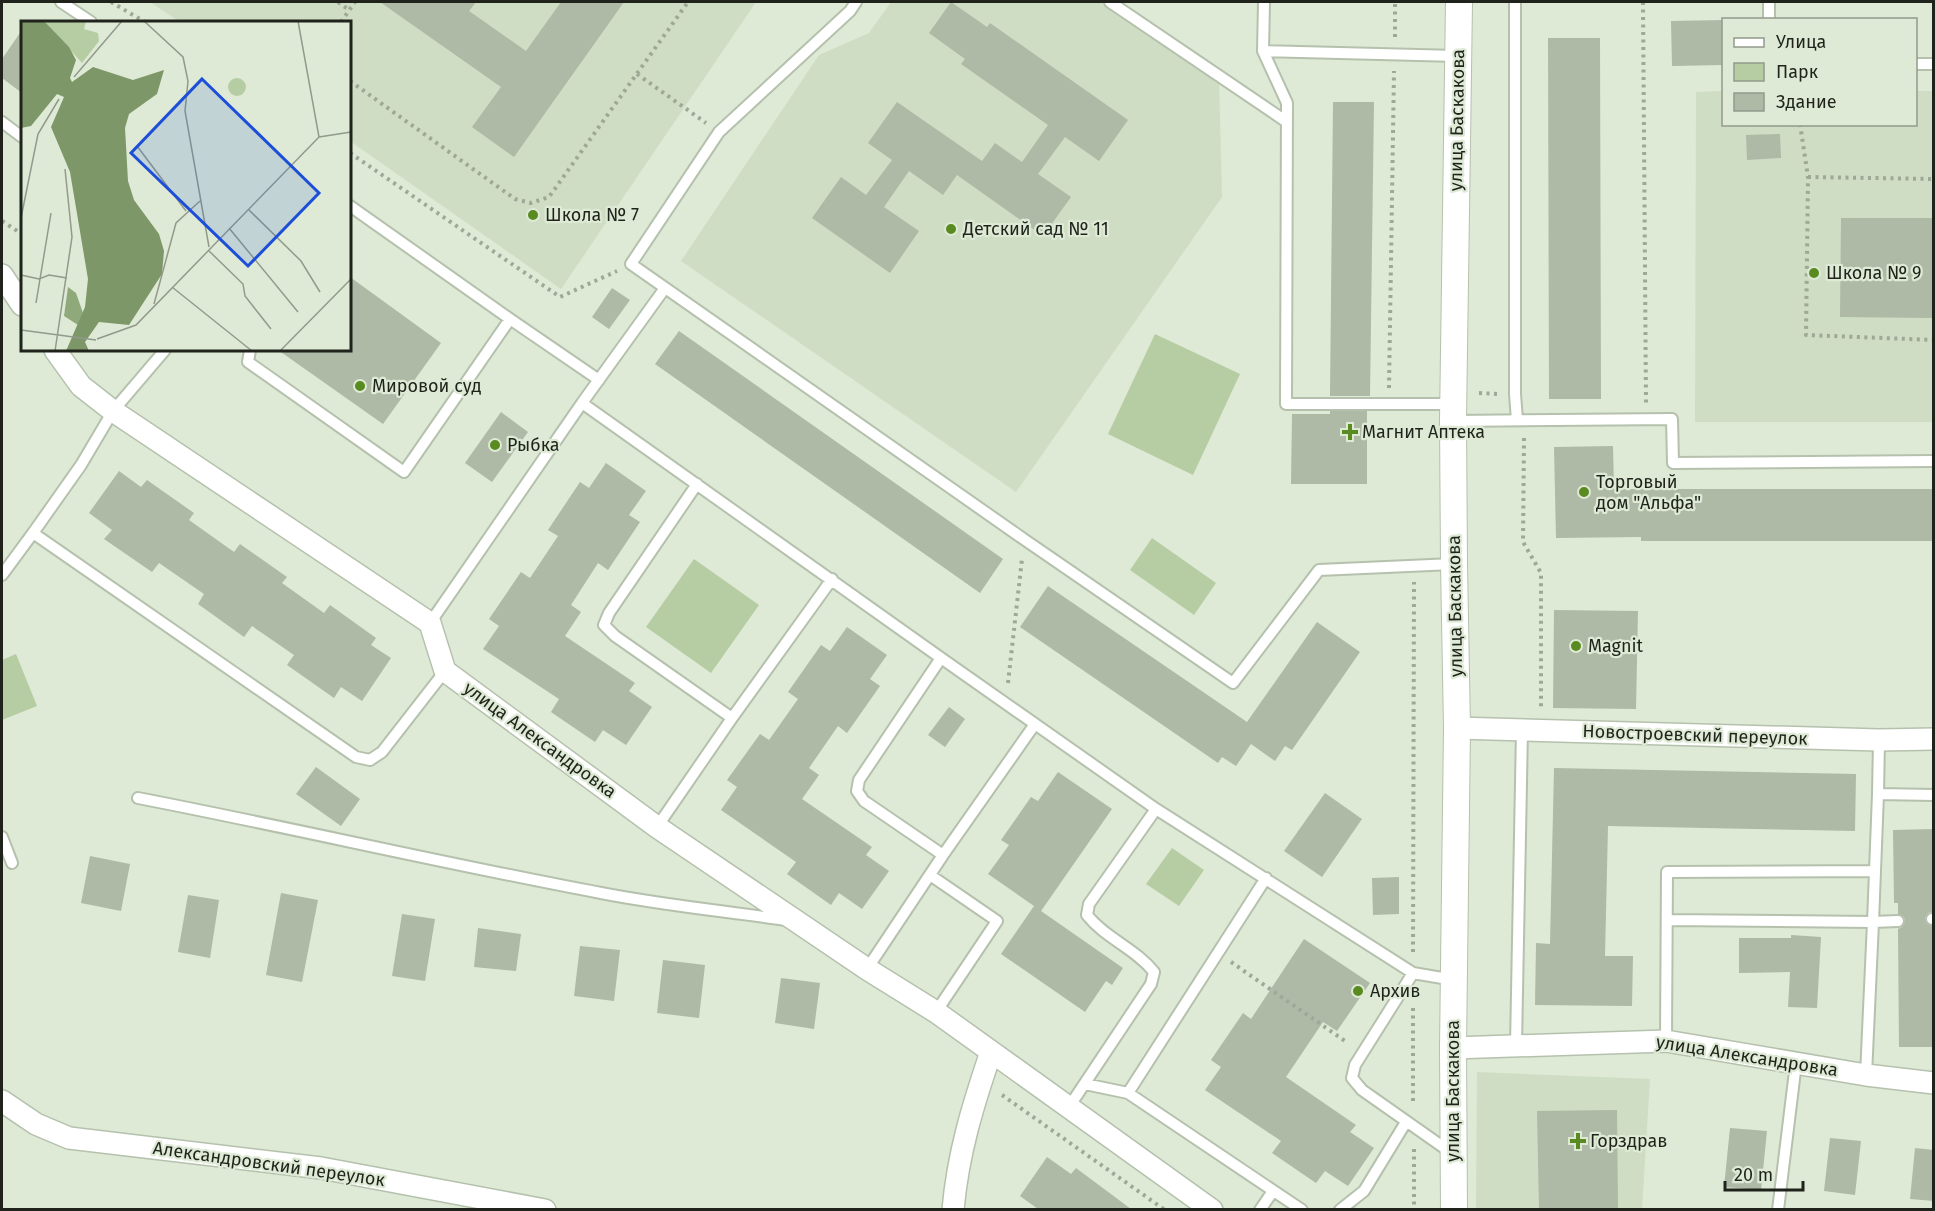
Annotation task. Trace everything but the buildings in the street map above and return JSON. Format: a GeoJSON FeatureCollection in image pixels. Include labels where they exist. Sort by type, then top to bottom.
{"type":"FeatureCollection","features":[{"type":"Feature","properties":{"kind":"street","name":"улица Баскакова"},"geometry":{"type":"LineString","coordinates":[[1454,1209],[1453,1048],[1458,728],[1454,564],[1460,406],[1459,2]]}},
{"type":"Feature","properties":{"kind":"street"},"geometry":{"type":"LineString","coordinates":[[2,275],[21,304]]}},
{"type":"Feature","properties":{"kind":"street"},"geometry":{"type":"LineString","coordinates":[[56,351],[81,386],[113,411],[430,623]]}},
{"type":"Feature","properties":{"kind":"street","name":"улица Александровка"},"geometry":{"type":"LineString","coordinates":[[430,623],[445,670],[657,827],[867,969],[936,1012],[1212,1209]]}},
{"type":"Feature","properties":{"kind":"street","name":"Новостроевский переулок"},"geometry":{"type":"LineString","coordinates":[[1458,728],[1879,740],[1934,739]]}},
{"type":"Feature","properties":{"kind":"street","name":"улица Александровка"},"geometry":{"type":"LineString","coordinates":[[1453,1048],[1666,1041],[1866,1075],[1934,1083]]}},
{"type":"Feature","properties":{"kind":"street"},"geometry":{"type":"LineString","coordinates":[[953,1209],[956,1175],[965,1132],[991,1052]]}},
{"type":"Feature","properties":{"kind":"street","name":"Александровский переулок"},"geometry":{"type":"LineString","coordinates":[[2,1101],[36,1124],[69,1138],[321,1168],[545,1209]]}},
{"type":"Feature","properties":{"kind":"lane"},"geometry":{"type":"LineString","coordinates":[[62,2],[90,21]]}},
{"type":"Feature","properties":{"kind":"lane"},"geometry":{"type":"LineString","coordinates":[[856,2],[850,11],[719,132],[631,264],[1233,684],[1318,570],[1454,564]]}},
{"type":"Feature","properties":{"kind":"lane"},"geometry":{"type":"LineString","coordinates":[[1110,2],[1287,122]]}},
{"type":"Feature","properties":{"kind":"lane"},"geometry":{"type":"LineString","coordinates":[[1264,2],[1263,51],[1287,103],[1286,404],[1460,406],[1517,420],[1672,419],[1673,463],[1934,461]]}},
{"type":"Feature","properties":{"kind":"lane"},"geometry":{"type":"LineString","coordinates":[[1515,2],[1515,394],[1517,420]]}},
{"type":"Feature","properties":{"kind":"lane"},"geometry":{"type":"LineString","coordinates":[[1769,2],[1769,18]]}},
{"type":"Feature","properties":{"kind":"lane"},"geometry":{"type":"LineString","coordinates":[[1263,51],[1458,56]]}},
{"type":"Feature","properties":{"kind":"lane"},"geometry":{"type":"LineString","coordinates":[[1917,64],[1934,64]]}},
{"type":"Feature","properties":{"kind":"lane"},"geometry":{"type":"LineString","coordinates":[[2,122],[21,136]]}},
{"type":"Feature","properties":{"kind":"lane"},"geometry":{"type":"LineString","coordinates":[[351,207],[599,380]]}},
{"type":"Feature","properties":{"kind":"lane"},"geometry":{"type":"LineString","coordinates":[[430,623],[582,403],[665,288]]}},
{"type":"Feature","properties":{"kind":"lane"},"geometry":{"type":"LineString","coordinates":[[250,351],[248,362],[404,472],[510,319]]}},
{"type":"Feature","properties":{"kind":"lane"},"geometry":{"type":"LineString","coordinates":[[2,575],[81,465],[113,411],[164,351]]}},
{"type":"Feature","properties":{"kind":"lane"},"geometry":{"type":"LineString","coordinates":[[582,403],[1005,704],[1156,808],[1413,973],[1454,980]]}},
{"type":"Feature","properties":{"kind":"lane"},"geometry":{"type":"LineString","coordinates":[[697,484],[609,613],[604,625],[615,636],[732,718]]}},
{"type":"Feature","properties":{"kind":"lane"},"geometry":{"type":"LineString","coordinates":[[33,533],[356,757],[370,760],[382,752],[445,670]]}},
{"type":"Feature","properties":{"kind":"lane"},"geometry":{"type":"LineString","coordinates":[[657,827],[832,579]]}},
{"type":"Feature","properties":{"kind":"lane"},"geometry":{"type":"LineString","coordinates":[[941,658],[859,780],[857,791],[864,801],[943,855]]}},
{"type":"Feature","properties":{"kind":"lane"},"geometry":{"type":"LineString","coordinates":[[867,969],[1035,724]]}},
{"type":"Feature","properties":{"kind":"lane"},"geometry":{"type":"LineString","coordinates":[[1516,1046],[1531,730]]}},
{"type":"Feature","properties":{"kind":"lane"},"geometry":{"type":"LineString","coordinates":[[1866,1075],[1879,740]]}},
{"type":"Feature","properties":{"kind":"lane"},"geometry":{"type":"LineString","coordinates":[[1878,794],[1934,795]]}},
{"type":"Feature","properties":{"kind":"lane"},"geometry":{"type":"LineString","coordinates":[[138,798],[254,820],[378,849],[604,894],[798,922]]}},
{"type":"Feature","properties":{"kind":"lane"},"geometry":{"type":"LineString","coordinates":[[1069,1107],[1151,984],[1154,972],[1147,962],[1094,924],[1087,915],[1089,904],[1156,808]]}},
{"type":"Feature","properties":{"kind":"lane"},"geometry":{"type":"LineString","coordinates":[[2,837],[12,863]]}},
{"type":"Feature","properties":{"kind":"lane"},"geometry":{"type":"LineString","coordinates":[[1666,1041],[1667,872],[1875,871]]}},
{"type":"Feature","properties":{"kind":"lane"},"geometry":{"type":"LineString","coordinates":[[930,875],[997,921],[936,1012]]}},
{"type":"Feature","properties":{"kind":"lane"},"geometry":{"type":"LineString","coordinates":[[1128,1093],[1266,878]]}},
{"type":"Feature","properties":{"kind":"lane"},"geometry":{"type":"LineString","coordinates":[[1667,920],[1898,921]]}},
{"type":"Feature","properties":{"kind":"lane"},"geometry":{"type":"LineString","coordinates":[[1413,973],[1355,1065],[1352,1078],[1362,1090],[1454,1154]]}},
{"type":"Feature","properties":{"kind":"lane"},"geometry":{"type":"LineString","coordinates":[[1778,1209],[1796,1063]]}},
{"type":"Feature","properties":{"kind":"lane"},"geometry":{"type":"LineString","coordinates":[[1085,1084],[1128,1093],[1302,1209]]}},
{"type":"Feature","properties":{"kind":"lane"},"geometry":{"type":"LineString","coordinates":[[1340,1209],[1364,1191],[1410,1125]]}},
{"type":"Feature","properties":{"kind":"lane"},"geometry":{"type":"LineString","coordinates":[[1260,1209],[1274,1191]]}},
{"type":"Feature","properties":{"kind":"path"},"geometry":{"type":"LineString","coordinates":[[111,2],[143,21]]}},
{"type":"Feature","properties":{"kind":"path"},"geometry":{"type":"LineString","coordinates":[[338,2],[350,10]]}},
{"type":"Feature","properties":{"kind":"path"},"geometry":{"type":"LineString","coordinates":[[342,21],[356,2]]}},
{"type":"Feature","properties":{"kind":"path"},"geometry":{"type":"LineString","coordinates":[[351,82],[515,199],[531,203],[549,197],[688,2]]}},
{"type":"Feature","properties":{"kind":"path"},"geometry":{"type":"LineString","coordinates":[[1389,404],[1395,2]]}},
{"type":"Feature","properties":{"kind":"path"},"geometry":{"type":"LineString","coordinates":[[1643,2],[1646,420]]}},
{"type":"Feature","properties":{"kind":"path"},"geometry":{"type":"LineString","coordinates":[[637,74],[719,132]]}},
{"type":"Feature","properties":{"kind":"path"},"geometry":{"type":"LineString","coordinates":[[1800,126],[1808,177],[1806,335],[1934,340]]}},
{"type":"Feature","properties":{"kind":"path"},"geometry":{"type":"LineString","coordinates":[[351,154],[560,297],[631,264]]}},
{"type":"Feature","properties":{"kind":"path"},"geometry":{"type":"LineString","coordinates":[[1808,177],[1934,178]]}},
{"type":"Feature","properties":{"kind":"path"},"geometry":{"type":"LineString","coordinates":[[2,221],[21,233]]}},
{"type":"Feature","properties":{"kind":"path"},"geometry":{"type":"LineString","coordinates":[[1460,406],[1515,394]]}},
{"type":"Feature","properties":{"kind":"path"},"geometry":{"type":"LineString","coordinates":[[1517,420],[1524,437],[1523,542],[1541,573],[1542,656],[1531,730]]}},
{"type":"Feature","properties":{"kind":"path"},"geometry":{"type":"LineString","coordinates":[[1005,704],[1025,540]]}},
{"type":"Feature","properties":{"kind":"path"},"geometry":{"type":"LineString","coordinates":[[1414,566],[1413,973],[1410,1125],[1414,1209]]}},
{"type":"Feature","properties":{"kind":"path"},"geometry":{"type":"LineString","coordinates":[[1218,954],[1363,1053]]}},
{"type":"Feature","properties":{"kind":"path"},"geometry":{"type":"LineString","coordinates":[[981,1081],[1165,1209]]}},
{"type":"Feature","properties":{"kind":"shaded area","name":"Школа № 7"},"geometry":{"type":"Polygon","coordinates":[[[150,2],[756,2],[561,289],[351,142],[351,21],[178,21],[150,2]]]}},
{"type":"Feature","properties":{"kind":"shaded area","name":"Детский сад № 11"},"geometry":{"type":"Polygon","coordinates":[[[891,2],[1101,2],[1219,82],[1222,197],[1016,492],[681,261],[819,55],[869,33],[891,2]]]}},
{"type":"Feature","properties":{"kind":"shaded area","name":"Школа № 9"},"geometry":{"type":"Polygon","coordinates":[[[1722,91],[1722,126],[1917,126],[1917,91],[1933,91],[1933,422],[1695,422],[1696,92],[1722,91]]]}},
{"type":"Feature","properties":{"kind":"shaded area"},"geometry":{"type":"Polygon","coordinates":[[[1477,1072],[1650,1079],[1642,1209],[1476,1210],[1477,1072]]]}},
{"type":"Feature","properties":{"kind":"green space"},"geometry":{"type":"Polygon","coordinates":[[[1155,334],[1240,374],[1193,475],[1108,434],[1155,334]]]}},
{"type":"Feature","properties":{"kind":"green space"},"geometry":{"type":"Polygon","coordinates":[[[1152,538],[1216,583],[1194,615],[1130,570],[1152,538]]]}},
{"type":"Feature","properties":{"kind":"green space"},"geometry":{"type":"Polygon","coordinates":[[[694,559],[759,605],[711,673],[646,627],[694,559]]]}},
{"type":"Feature","properties":{"kind":"green space"},"geometry":{"type":"Polygon","coordinates":[[[16,654],[37,706],[2,720],[2,660],[16,654]]]}},
{"type":"Feature","properties":{"kind":"green space"},"geometry":{"type":"Polygon","coordinates":[[[1172,848],[1204,870],[1179,906],[1146,884],[1172,848]]]}},
{"type":"Feature","properties":{"kind":"place","name":"Школа № 7"},"geometry":{"type":"Point","coordinates":[533,215]}},
{"type":"Feature","properties":{"kind":"place","name":"Детский сад № 11"},"geometry":{"type":"Point","coordinates":[951,229]}},
{"type":"Feature","properties":{"kind":"place","name":"Школа № 9"},"geometry":{"type":"Point","coordinates":[1814,273]}},
{"type":"Feature","properties":{"kind":"place","name":"Мировой суд"},"geometry":{"type":"Point","coordinates":[360,386]}},
{"type":"Feature","properties":{"kind":"place","name":"Магнит Аптека"},"geometry":{"type":"Point","coordinates":[1350,432]}},
{"type":"Feature","properties":{"kind":"place","name":"Рыбка"},"geometry":{"type":"Point","coordinates":[495,445]}},
{"type":"Feature","properties":{"kind":"place","name":"Торговый дом \"Альфа\""},"geometry":{"type":"Point","coordinates":[1584,492]}},
{"type":"Feature","properties":{"kind":"place","name":"Magnit"},"geometry":{"type":"Point","coordinates":[1576,646]}},
{"type":"Feature","properties":{"kind":"place","name":"Архив"},"geometry":{"type":"Point","coordinates":[1358,991]}},
{"type":"Feature","properties":{"kind":"place","name":"Горздрав"},"geometry":{"type":"Point","coordinates":[1578,1141]}}]}
